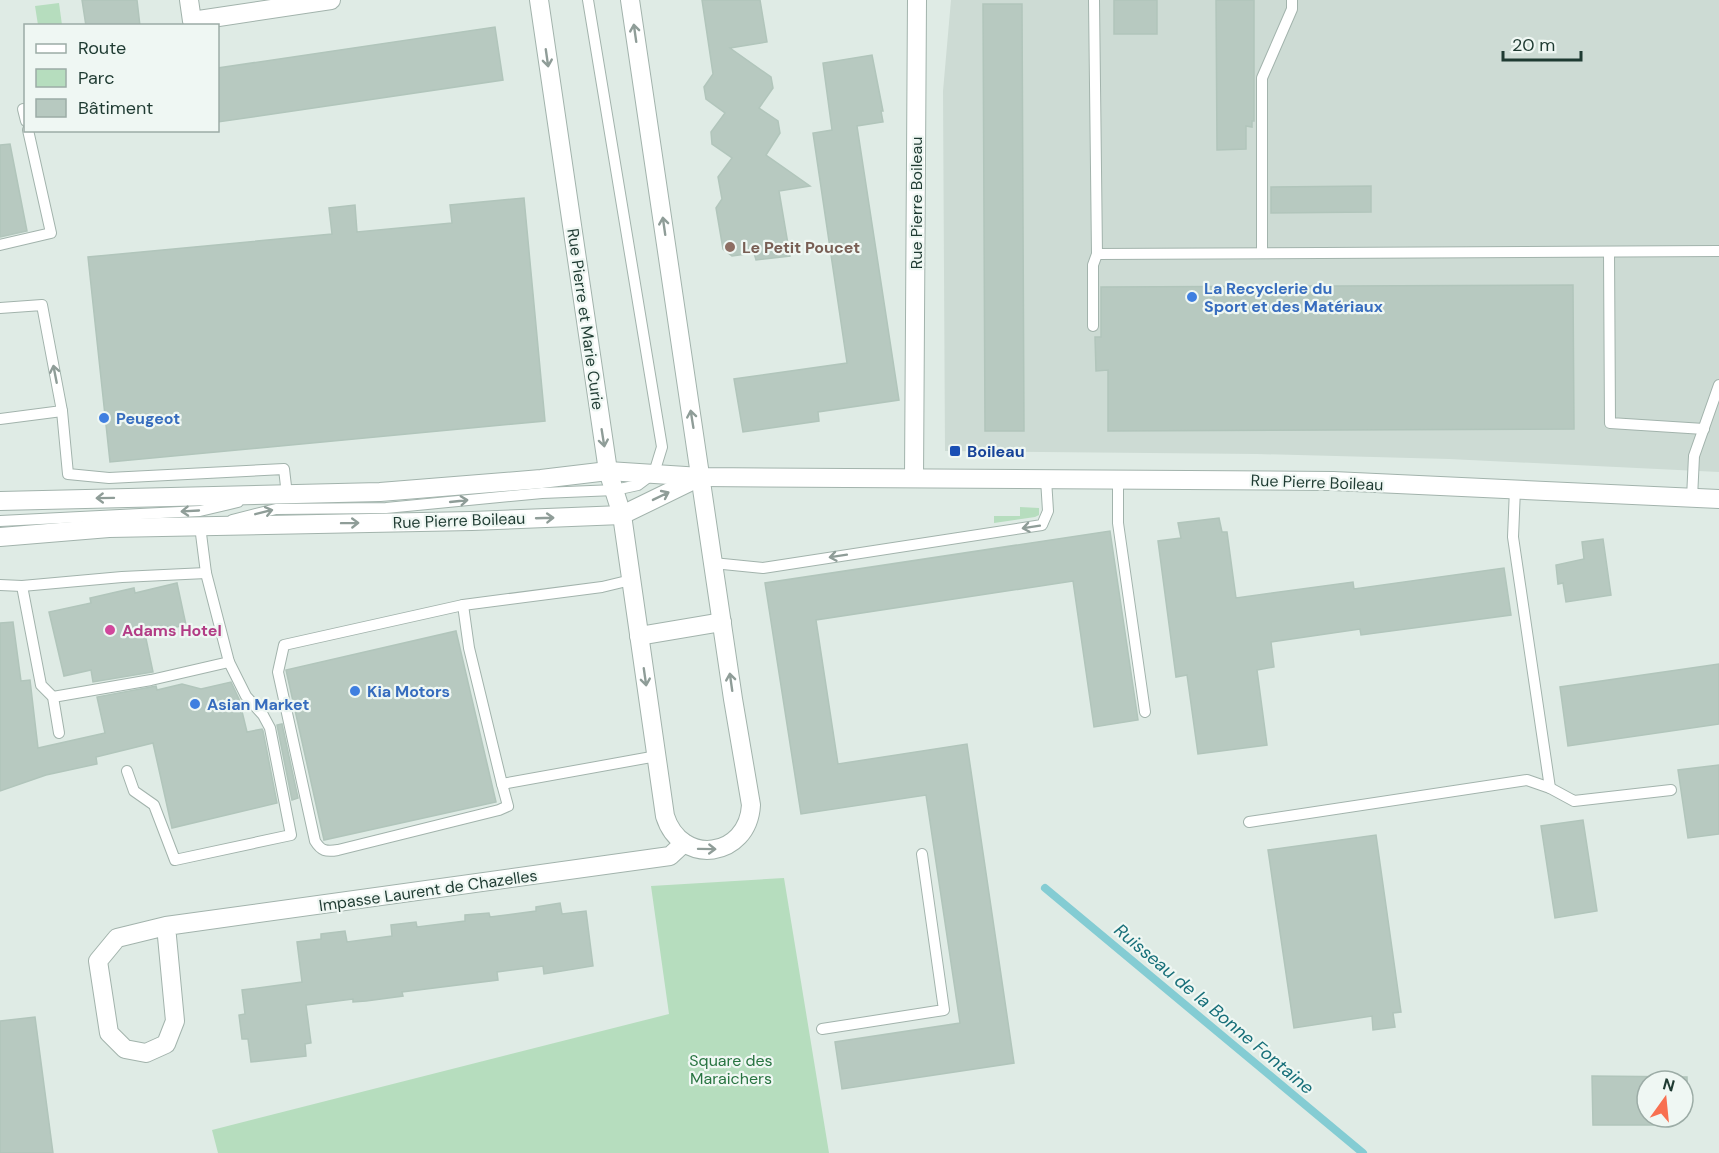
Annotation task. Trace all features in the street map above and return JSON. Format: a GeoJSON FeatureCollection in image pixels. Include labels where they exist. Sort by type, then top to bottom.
{"type":"FeatureCollection","features":[{"type":"Feature","properties":{"kind":"street"},"geometry":{"type":"LineString","coordinates":[[189,0],[192,21],[331,0]]}},
{"type":"Feature","properties":{"kind":"street","name":"Rue Pierre et Marie Curie"},"geometry":{"type":"LineString","coordinates":[[538,0],[608,471],[622,515],[668,824],[684,843]]}},
{"type":"Feature","properties":{"kind":"street"},"geometry":{"type":"LineString","coordinates":[[630,0],[751,805],[744,830],[733,842],[707,850],[684,843]]}},
{"type":"Feature","properties":{"kind":"street","name":"Rue Pierre Boileau"},"geometry":{"type":"LineString","coordinates":[[914,478],[917,0]]}},
{"type":"Feature","properties":{"kind":"street","name":"Rue Pierre Boileau"},"geometry":{"type":"LineString","coordinates":[[0,501],[380,492],[541,479],[608,471],[701,477],[1333,481],[1719,499]]}},
{"type":"Feature","properties":{"kind":"street","name":"Rue Pierre Boileau"},"geometry":{"type":"LineString","coordinates":[[0,537],[109,528],[472,521],[622,515],[701,477]]}},
{"type":"Feature","properties":{"kind":"street"},"geometry":{"type":"LineString","coordinates":[[639,636],[722,622]]}},
{"type":"Feature","properties":{"kind":"street","name":"Impasse Laurent de Chazelles"},"geometry":{"type":"LineString","coordinates":[[166,926],[175,1021],[166,1044],[146,1053],[125,1049],[109,1033],[98,962],[117,938],[166,926],[670,856],[684,843]]}},
{"type":"Feature","properties":{"kind":"lane"},"geometry":{"type":"LineString","coordinates":[[588,0],[662,447],[654,473]]}},
{"type":"Feature","properties":{"kind":"lane"},"geometry":{"type":"LineString","coordinates":[[1093,326],[1093,265],[1097,254],[1094,0]]}},
{"type":"Feature","properties":{"kind":"lane"},"geometry":{"type":"LineString","coordinates":[[1262,253],[1263,78],[1292,9],[1292,0]]}},
{"type":"Feature","properties":{"kind":"lane"},"geometry":{"type":"LineString","coordinates":[[0,245],[51,233],[28,132]]}},
{"type":"Feature","properties":{"kind":"lane"},"geometry":{"type":"LineString","coordinates":[[1097,254],[1719,251]]}},
{"type":"Feature","properties":{"kind":"lane"},"geometry":{"type":"LineString","coordinates":[[1609,252],[1610,423],[1704,429]]}},
{"type":"Feature","properties":{"kind":"lane"},"geometry":{"type":"LineString","coordinates":[[0,308],[42,305],[62,411],[68,474],[109,478],[284,469],[287,495]]}},
{"type":"Feature","properties":{"kind":"lane"},"geometry":{"type":"LineString","coordinates":[[1692,498],[1694,456],[1719,385]]}},
{"type":"Feature","properties":{"kind":"lane"},"geometry":{"type":"LineString","coordinates":[[0,419],[62,411]]}},
{"type":"Feature","properties":{"kind":"lane","name":"Rue Pierre Boileau"},"geometry":{"type":"LineString","coordinates":[[204,526],[276,509],[386,508],[542,493],[615,489],[638,485],[654,473]]}},
{"type":"Feature","properties":{"kind":"lane"},"geometry":{"type":"LineString","coordinates":[[713,563],[763,568],[1042,525],[1048,511],[1047,479]]}},
{"type":"Feature","properties":{"kind":"lane"},"geometry":{"type":"LineString","coordinates":[[1118,479],[1118,522],[1145,712]]}},
{"type":"Feature","properties":{"kind":"lane"},"geometry":{"type":"LineString","coordinates":[[1515,489],[1513,537],[1550,788]]}},
{"type":"Feature","properties":{"kind":"lane","name":"Rue Pierre Boileau"},"geometry":{"type":"LineString","coordinates":[[0,521],[200,511],[268,495]]}},
{"type":"Feature","properties":{"kind":"lane"},"geometry":{"type":"LineString","coordinates":[[127,771],[134,791],[154,805],[175,860],[291,835],[270,728],[263,715],[246,696],[229,662],[206,573],[204,526]]}},
{"type":"Feature","properties":{"kind":"lane"},"geometry":{"type":"LineString","coordinates":[[0,585],[22,586],[122,577],[206,573]]}},
{"type":"Feature","properties":{"kind":"lane"},"geometry":{"type":"LineString","coordinates":[[463,605],[469,648],[508,806],[338,850],[327,852],[319,849],[315,841],[278,672],[284,645],[463,605],[602,587],[631,580]]}},
{"type":"Feature","properties":{"kind":"lane"},"geometry":{"type":"LineString","coordinates":[[22,586],[41,685],[53,697],[59,733]]}},
{"type":"Feature","properties":{"kind":"lane"},"geometry":{"type":"LineString","coordinates":[[53,697],[151,680],[229,662]]}},
{"type":"Feature","properties":{"kind":"lane"},"geometry":{"type":"LineString","coordinates":[[502,784],[657,756]]}},
{"type":"Feature","properties":{"kind":"lane"},"geometry":{"type":"LineString","coordinates":[[1249,822],[1527,780],[1550,788],[1574,801],[1671,790]]}},
{"type":"Feature","properties":{"kind":"lane"},"geometry":{"type":"LineString","coordinates":[[822,1029],[944,1010],[922,854]]}},
{"type":"Feature","properties":{"kind":"shaded area"},"geometry":{"type":"Polygon","coordinates":[[[951,0],[1719,0],[1719,472],[1449,459],[1257,454],[945,451],[943,91],[951,0]]]}},
{"type":"Feature","properties":{"kind":"green space"},"geometry":{"type":"Polygon","coordinates":[[[59,3],[62,24],[38,24],[35,6],[59,3]]]}},
{"type":"Feature","properties":{"kind":"green space"},"geometry":{"type":"Polygon","coordinates":[[[1020,507],[1039,508],[1039,515],[994,523],[994,516],[1020,516],[1020,507]]]}},
{"type":"Feature","properties":{"kind":"green space","name":"Square des Maraichers"},"geometry":{"type":"Polygon","coordinates":[[[784,878],[829,1153],[218,1153],[212,1130],[669,1014],[651,886],[784,878]]]}},
{"type":"Feature","properties":{"kind":"building"},"geometry":{"type":"Polygon","coordinates":[[[82,0],[137,0],[140,24],[86,24],[82,0]]]}},
{"type":"Feature","properties":{"kind":"building"},"geometry":{"type":"Polygon","coordinates":[[[702,0],[760,0],[767,42],[730,48],[771,77],[773,88],[759,108],[778,121],[780,133],[766,155],[810,186],[779,191],[790,256],[756,260],[754,253],[732,256],[723,249],[716,208],[722,199],[718,177],[732,158],[712,144],[711,132],[725,113],[706,99],[704,87],[713,74],[702,0]]]}},
{"type":"Feature","properties":{"kind":"building"},"geometry":{"type":"Polygon","coordinates":[[[1114,0],[1157,0],[1157,34],[1114,34],[1114,0]]]}},
{"type":"Feature","properties":{"kind":"building"},"geometry":{"type":"Polygon","coordinates":[[[1216,0],[1254,0],[1254,121],[1252,121],[1252,127],[1246,126],[1246,149],[1217,150],[1216,0]]]}},
{"type":"Feature","properties":{"kind":"building"},"geometry":{"type":"Polygon","coordinates":[[[983,4],[1022,4],[1024,431],[985,431],[983,4]]]}},
{"type":"Feature","properties":{"kind":"building"},"geometry":{"type":"Polygon","coordinates":[[[495,27],[503,80],[219,122],[219,68],[495,27]]]}},
{"type":"Feature","properties":{"kind":"building"},"geometry":{"type":"Polygon","coordinates":[[[872,55],[883,122],[857,126],[899,400],[818,412],[819,421],[743,432],[734,379],[847,363],[813,133],[832,130],[823,63],[872,55]]]}},
{"type":"Feature","properties":{"kind":"building"},"geometry":{"type":"Polygon","coordinates":[[[10,144],[27,231],[0,237],[0,145],[10,144]]]}},
{"type":"Feature","properties":{"kind":"building"},"geometry":{"type":"Polygon","coordinates":[[[1371,186],[1371,212],[1271,213],[1271,187],[1371,186]]]}},
{"type":"Feature","properties":{"kind":"building"},"geometry":{"type":"Polygon","coordinates":[[[524,198],[545,421],[110,462],[88,257],[332,234],[329,208],[355,205],[357,232],[452,223],[450,205],[524,198]]]}},
{"type":"Feature","properties":{"kind":"building"},"geometry":{"type":"Polygon","coordinates":[[[1573,285],[1574,429],[1108,431],[1108,370],[1096,371],[1095,337],[1101,337],[1101,287],[1573,285]]]}},
{"type":"Feature","properties":{"kind":"building"},"geometry":{"type":"Polygon","coordinates":[[[1219,518],[1222,532],[1227,532],[1236,598],[1353,582],[1354,589],[1504,568],[1511,615],[1361,635],[1360,629],[1271,642],[1274,667],[1257,670],[1267,745],[1198,754],[1187,675],[1176,677],[1158,541],[1181,538],[1178,523],[1219,518]]]}},
{"type":"Feature","properties":{"kind":"building"},"geometry":{"type":"Polygon","coordinates":[[[1110,531],[1138,720],[1094,727],[1073,581],[816,620],[838,764],[967,744],[1014,1063],[842,1089],[835,1042],[960,1023],[926,795],[801,814],[765,583],[1110,531]]]}},
{"type":"Feature","properties":{"kind":"building"},"geometry":{"type":"Polygon","coordinates":[[[1603,539],[1611,595],[1566,602],[1563,583],[1558,584],[1556,565],[1584,559],[1582,542],[1603,539]]]}},
{"type":"Feature","properties":{"kind":"building","name":"Adams Hotel"},"geometry":{"type":"Polygon","coordinates":[[[177,583],[186,625],[145,634],[153,672],[93,682],[91,670],[64,676],[49,612],[91,603],[90,598],[134,588],[135,593],[177,583]]]}},
{"type":"Feature","properties":{"kind":"building"},"geometry":{"type":"Polygon","coordinates":[[[13,622],[21,681],[30,680],[38,748],[105,733],[97,697],[156,686],[157,690],[182,684],[201,689],[231,682],[239,699],[247,732],[262,729],[263,731],[277,803],[172,828],[153,743],[96,757],[97,764],[46,775],[0,791],[0,623],[13,622]]]}},
{"type":"Feature","properties":{"kind":"building"},"geometry":{"type":"Polygon","coordinates":[[[456,631],[496,802],[324,840],[286,670],[456,631]]]}},
{"type":"Feature","properties":{"kind":"building"},"geometry":{"type":"Polygon","coordinates":[[[1719,664],[1719,724],[1568,746],[1560,687],[1719,664]]]}},
{"type":"Feature","properties":{"kind":"building"},"geometry":{"type":"Polygon","coordinates":[[[282,724],[298,798],[292,800],[277,725],[282,724]]]}},
{"type":"Feature","properties":{"kind":"building"},"geometry":{"type":"Polygon","coordinates":[[[1719,765],[1719,834],[1688,838],[1678,770],[1719,765]]]}},
{"type":"Feature","properties":{"kind":"building"},"geometry":{"type":"Polygon","coordinates":[[[1583,820],[1597,911],[1555,918],[1541,826],[1583,820]]]}},
{"type":"Feature","properties":{"kind":"building"},"geometry":{"type":"Polygon","coordinates":[[[1376,835],[1401,1012],[1393,1013],[1395,1027],[1373,1030],[1372,1016],[1294,1028],[1268,850],[1376,835]]]}},
{"type":"Feature","properties":{"kind":"building"},"geometry":{"type":"Polygon","coordinates":[[[560,903],[562,914],[586,911],[593,966],[544,974],[543,966],[497,972],[498,980],[402,992],[403,996],[366,1001],[353,1002],[353,999],[306,1005],[311,1043],[305,1044],[306,1056],[251,1062],[248,1039],[242,1039],[239,1015],[245,1014],[242,990],[302,982],[297,942],[321,939],[321,934],[345,931],[347,942],[392,936],[391,925],[416,922],[417,927],[465,921],[465,915],[489,913],[490,917],[536,911],[536,907],[560,903]]]}},
{"type":"Feature","properties":{"kind":"building"},"geometry":{"type":"Polygon","coordinates":[[[35,1017],[53,1153],[0,1153],[0,1021],[35,1017]]]}},
{"type":"Feature","properties":{"kind":"building"},"geometry":{"type":"Polygon","coordinates":[[[1592,1076],[1635,1076],[1635,1125],[1593,1125],[1592,1076]]]}},
{"type":"Feature","properties":{"kind":"waterway","name":"Ruisseau de la Bonne Fontaine"},"geometry":{"type":"LineString","coordinates":[[1045,888],[1363,1153]]}},
{"type":"Feature","properties":{"kind":"place","name":"Le Petit Poucet"},"geometry":{"type":"Point","coordinates":[730,247]}},
{"type":"Feature","properties":{"kind":"place","name":"La Recyclerie du Sport et des Matériaux"},"geometry":{"type":"Point","coordinates":[1192,297]}},
{"type":"Feature","properties":{"kind":"place","name":"Peugeot"},"geometry":{"type":"Point","coordinates":[104,418]}},
{"type":"Feature","properties":{"kind":"place","name":"Boileau"},"geometry":{"type":"Point","coordinates":[955,451]}},
{"type":"Feature","properties":{"kind":"place","name":"Adams Hotel"},"geometry":{"type":"Point","coordinates":[110,630]}},
{"type":"Feature","properties":{"kind":"place","name":"Kia Motors"},"geometry":{"type":"Point","coordinates":[355,691]}},
{"type":"Feature","properties":{"kind":"place","name":"Asian Market"},"geometry":{"type":"Point","coordinates":[195,704]}}]}
